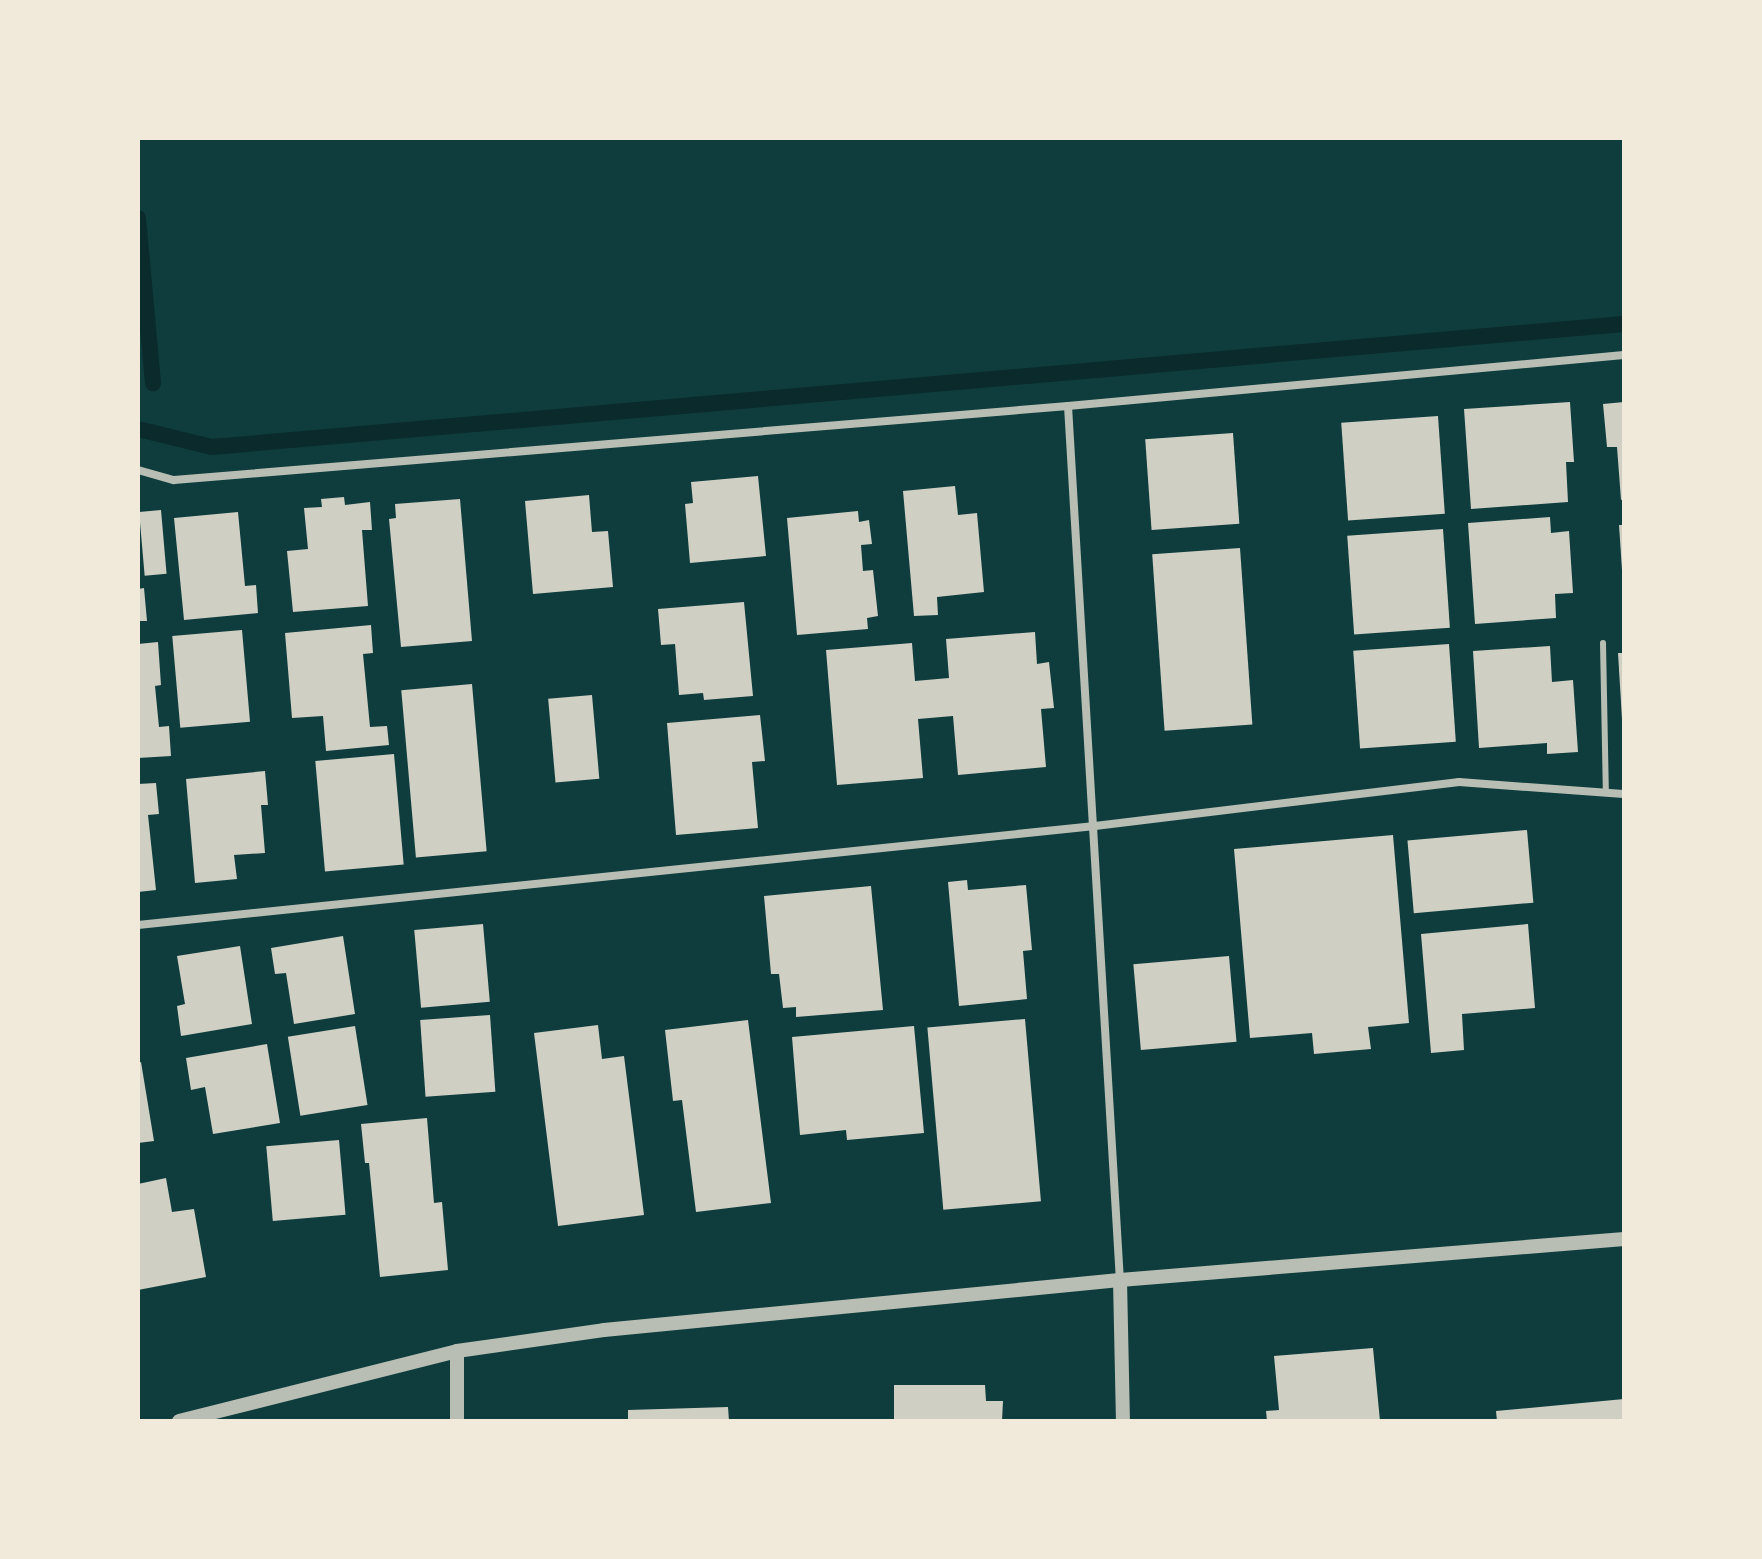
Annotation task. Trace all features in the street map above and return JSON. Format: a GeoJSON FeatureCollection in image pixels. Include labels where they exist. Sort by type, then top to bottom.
{"type":"FeatureCollection","features":[{"type":"Feature","properties":{"kind":"street"},"geometry":{"type":"LineString","coordinates":[[138,470],[174,480],[1068,406],[1624,355]]}},
{"type":"Feature","properties":{"kind":"street"},"geometry":{"type":"LineString","coordinates":[[1068,406],[1120,1280],[1123,1421]]}},
{"type":"Feature","properties":{"kind":"street"},"geometry":{"type":"LineString","coordinates":[[138,925],[1095,826],[1459,782],[1624,794]]}},
{"type":"Feature","properties":{"kind":"street"},"geometry":{"type":"LineString","coordinates":[[179,1421],[457,1351],[604,1330],[1120,1280],[1624,1239]]}},
{"type":"Feature","properties":{"kind":"street"},"geometry":{"type":"LineString","coordinates":[[457,1351],[457,1421]]}},
{"type":"Feature","properties":{"kind":"lane"},"geometry":{"type":"LineString","coordinates":[[1603,643],[1606,793]]}},
{"type":"Feature","properties":{"kind":"building"},"geometry":{"type":"Polygon","coordinates":[[[1570,402],[1574,462],[1566,462],[1568,502],[1471,509],[1464,409],[1570,402]]]}},
{"type":"Feature","properties":{"kind":"building"},"geometry":{"type":"Polygon","coordinates":[[[1624,402],[1624,499],[1621,500],[1617,447],[1607,447],[1603,404],[1624,402]]]}},
{"type":"Feature","properties":{"kind":"building"},"geometry":{"type":"Polygon","coordinates":[[[1438,416],[1445,514],[1348,521],[1341,423],[1438,416]]]}},
{"type":"Feature","properties":{"kind":"building"},"geometry":{"type":"Polygon","coordinates":[[[1233,433],[1239,524],[1152,530],[1145,439],[1233,433]]]}},
{"type":"Feature","properties":{"kind":"building"},"geometry":{"type":"Polygon","coordinates":[[[758,476],[766,556],[690,563],[685,504],[693,503],[691,482],[758,476]]]}},
{"type":"Feature","properties":{"kind":"building"},"geometry":{"type":"Polygon","coordinates":[[[955,486],[958,515],[977,513],[984,592],[937,597],[938,615],[914,616],[903,491],[955,486]]]}},
{"type":"Feature","properties":{"kind":"building"},"geometry":{"type":"Polygon","coordinates":[[[589,495],[592,532],[608,531],[613,587],[533,594],[525,501],[589,495]]]}},
{"type":"Feature","properties":{"kind":"building"},"geometry":{"type":"Polygon","coordinates":[[[344,497],[345,505],[370,502],[372,530],[362,530],[368,606],[293,612],[287,551],[308,549],[304,508],[322,507],[321,499],[344,497]]]}},
{"type":"Feature","properties":{"kind":"building"},"geometry":{"type":"Polygon","coordinates":[[[460,499],[472,641],[401,647],[389,519],[396,518],[395,504],[460,499]]]}},
{"type":"Feature","properties":{"kind":"building"},"geometry":{"type":"Polygon","coordinates":[[[161,510],[167,574],[145,576],[139,512],[161,510]]]}},
{"type":"Feature","properties":{"kind":"building"},"geometry":{"type":"Polygon","coordinates":[[[858,511],[859,522],[869,520],[872,544],[861,545],[863,571],[873,570],[878,616],[867,618],[868,629],[797,635],[787,518],[858,511]]]}},
{"type":"Feature","properties":{"kind":"building"},"geometry":{"type":"Polygon","coordinates":[[[238,512],[245,586],[256,585],[258,613],[184,620],[174,518],[238,512]]]}},
{"type":"Feature","properties":{"kind":"building"},"geometry":{"type":"Polygon","coordinates":[[[1550,517],[1551,533],[1569,531],[1573,593],[1555,594],[1556,618],[1475,624],[1468,523],[1550,517]]]}},
{"type":"Feature","properties":{"kind":"building"},"geometry":{"type":"Polygon","coordinates":[[[1619,525],[1624,525],[1624,570],[1622,570],[1619,525]]]}},
{"type":"Feature","properties":{"kind":"building"},"geometry":{"type":"Polygon","coordinates":[[[1443,529],[1450,628],[1354,634],[1347,536],[1443,529]]]}},
{"type":"Feature","properties":{"kind":"building"},"geometry":{"type":"Polygon","coordinates":[[[1240,548],[1252,725],[1165,731],[1152,554],[1240,548]]]}},
{"type":"Feature","properties":{"kind":"building"},"geometry":{"type":"Polygon","coordinates":[[[144,588],[147,621],[138,621],[138,589],[144,588]]]}},
{"type":"Feature","properties":{"kind":"building"},"geometry":{"type":"Polygon","coordinates":[[[744,602],[753,696],[704,700],[703,693],[679,695],[675,644],[661,645],[658,609],[744,602]]]}},
{"type":"Feature","properties":{"kind":"building"},"geometry":{"type":"Polygon","coordinates":[[[371,625],[373,653],[363,654],[370,727],[387,726],[389,745],[326,751],[323,716],[292,718],[285,633],[371,625]]]}},
{"type":"Feature","properties":{"kind":"building"},"geometry":{"type":"Polygon","coordinates":[[[242,630],[250,722],[180,728],[172,636],[242,630]]]}},
{"type":"Feature","properties":{"kind":"building"},"geometry":{"type":"Polygon","coordinates":[[[1035,632],[1037,664],[1049,662],[1054,708],[1041,709],[1046,767],[958,775],[953,716],[918,719],[923,778],[837,785],[826,650],[912,643],[915,681],[949,678],[946,639],[1035,632]]]}},
{"type":"Feature","properties":{"kind":"building"},"geometry":{"type":"Polygon","coordinates":[[[158,642],[161,685],[155,686],[159,727],[169,726],[171,756],[138,758],[138,644],[158,642]]]}},
{"type":"Feature","properties":{"kind":"building"},"geometry":{"type":"Polygon","coordinates":[[[1449,644],[1456,742],[1360,748],[1353,651],[1449,644]]]}},
{"type":"Feature","properties":{"kind":"building"},"geometry":{"type":"Polygon","coordinates":[[[1550,646],[1552,682],[1573,680],[1578,752],[1547,754],[1547,743],[1479,748],[1473,651],[1550,646]]]}},
{"type":"Feature","properties":{"kind":"building"},"geometry":{"type":"Polygon","coordinates":[[[1618,653],[1624,653],[1624,719],[1622,719],[1618,653]]]}},
{"type":"Feature","properties":{"kind":"building"},"geometry":{"type":"Polygon","coordinates":[[[472,684],[487,851],[416,858],[401,690],[472,684]]]}},
{"type":"Feature","properties":{"kind":"building"},"geometry":{"type":"Polygon","coordinates":[[[592,695],[599,779],[555,783],[548,699],[592,695]]]}},
{"type":"Feature","properties":{"kind":"building"},"geometry":{"type":"Polygon","coordinates":[[[760,715],[765,761],[752,762],[758,828],[676,835],[667,723],[760,715]]]}},
{"type":"Feature","properties":{"kind":"building"},"geometry":{"type":"Polygon","coordinates":[[[394,754],[404,865],[325,871],[315,761],[394,754]]]}},
{"type":"Feature","properties":{"kind":"building"},"geometry":{"type":"Polygon","coordinates":[[[265,771],[268,805],[261,805],[265,853],[234,855],[237,879],[195,883],[186,779],[265,771]]]}},
{"type":"Feature","properties":{"kind":"building"},"geometry":{"type":"Polygon","coordinates":[[[156,783],[159,814],[148,815],[156,890],[138,892],[138,784],[156,783]]]}},
{"type":"Feature","properties":{"kind":"building"},"geometry":{"type":"Polygon","coordinates":[[[1527,830],[1533,903],[1414,913],[1407,840],[1527,830]]]}},
{"type":"Feature","properties":{"kind":"building"},"geometry":{"type":"Polygon","coordinates":[[[1393,835],[1409,1023],[1368,1027],[1371,1049],[1314,1054],[1312,1033],[1250,1038],[1234,849],[1393,835]]]}},
{"type":"Feature","properties":{"kind":"building"},"geometry":{"type":"Polygon","coordinates":[[[967,880],[968,890],[1026,885],[1032,950],[1023,951],[1027,999],[959,1006],[948,882],[967,880]]]}},
{"type":"Feature","properties":{"kind":"building"},"geometry":{"type":"Polygon","coordinates":[[[871,886],[883,1010],[796,1017],[796,1007],[783,1008],[779,974],[771,974],[764,896],[871,886]]]}},
{"type":"Feature","properties":{"kind":"building"},"geometry":{"type":"Polygon","coordinates":[[[483,924],[490,1002],[421,1008],[414,930],[483,924]]]}},
{"type":"Feature","properties":{"kind":"building"},"geometry":{"type":"Polygon","coordinates":[[[1528,924],[1535,1008],[1462,1014],[1464,1050],[1431,1053],[1421,934],[1528,924]]]}},
{"type":"Feature","properties":{"kind":"building"},"geometry":{"type":"Polygon","coordinates":[[[343,936],[355,1014],[294,1024],[286,973],[275,974],[271,948],[343,936]]]}},
{"type":"Feature","properties":{"kind":"building"},"geometry":{"type":"Polygon","coordinates":[[[240,946],[252,1024],[181,1036],[177,1006],[185,1004],[177,956],[240,946]]]}},
{"type":"Feature","properties":{"kind":"building"},"geometry":{"type":"Polygon","coordinates":[[[1229,956],[1236,1042],[1141,1050],[1133,964],[1229,956]]]}},
{"type":"Feature","properties":{"kind":"building"},"geometry":{"type":"Polygon","coordinates":[[[490,1015],[495,1092],[426,1097],[420,1020],[490,1015]]]}},
{"type":"Feature","properties":{"kind":"building"},"geometry":{"type":"Polygon","coordinates":[[[1025,1019],[1041,1201],[943,1210],[927,1028],[1025,1019]]]}},
{"type":"Feature","properties":{"kind":"building"},"geometry":{"type":"Polygon","coordinates":[[[748,1020],[771,1203],[696,1212],[682,1100],[673,1101],[665,1030],[748,1020]]]}},
{"type":"Feature","properties":{"kind":"building"},"geometry":{"type":"Polygon","coordinates":[[[598,1025],[602,1059],[624,1056],[644,1215],[558,1226],[534,1033],[598,1025]]]}},
{"type":"Feature","properties":{"kind":"building"},"geometry":{"type":"Polygon","coordinates":[[[355,1026],[368,1105],[300,1116],[288,1037],[355,1026]]]}},
{"type":"Feature","properties":{"kind":"building"},"geometry":{"type":"Polygon","coordinates":[[[914,1026],[924,1133],[847,1140],[846,1130],[800,1135],[792,1037],[914,1026]]]}},
{"type":"Feature","properties":{"kind":"building"},"geometry":{"type":"Polygon","coordinates":[[[267,1044],[280,1123],[213,1134],[205,1087],[191,1090],[186,1058],[267,1044]]]}},
{"type":"Feature","properties":{"kind":"building"},"geometry":{"type":"Polygon","coordinates":[[[141,1062],[154,1141],[138,1143],[138,1063],[141,1062]]]}},
{"type":"Feature","properties":{"kind":"building"},"geometry":{"type":"Polygon","coordinates":[[[427,1118],[434,1203],[442,1202],[448,1270],[380,1277],[369,1163],[365,1163],[361,1124],[427,1118]]]}},
{"type":"Feature","properties":{"kind":"building"},"geometry":{"type":"Polygon","coordinates":[[[339,1140],[346,1215],[273,1221],[266,1146],[339,1140]]]}},
{"type":"Feature","properties":{"kind":"building"},"geometry":{"type":"Polygon","coordinates":[[[166,1178],[172,1212],[194,1209],[206,1277],[138,1290],[138,1184],[166,1178]]]}},
{"type":"Feature","properties":{"kind":"building"},"geometry":{"type":"Polygon","coordinates":[[[1373,1348],[1380,1421],[1267,1421],[1266,1411],[1279,1410],[1274,1356],[1373,1348]]]}},
{"type":"Feature","properties":{"kind":"building"},"geometry":{"type":"Polygon","coordinates":[[[894,1385],[985,1385],[986,1401],[1003,1401],[1002,1421],[894,1421],[894,1385]]]}},
{"type":"Feature","properties":{"kind":"building"},"geometry":{"type":"Polygon","coordinates":[[[1624,1399],[1624,1421],[1497,1421],[1496,1411],[1624,1399]]]}},
{"type":"Feature","properties":{"kind":"building"},"geometry":{"type":"Polygon","coordinates":[[[728,1407],[729,1421],[628,1421],[628,1410],[728,1407]]]}},
{"type":"Feature","properties":{"kind":"waterway"},"geometry":{"type":"LineString","coordinates":[[138,218],[153,383]]}},
{"type":"Feature","properties":{"kind":"waterway"},"geometry":{"type":"LineString","coordinates":[[138,429],[212,447],[1624,324]]}}]}
